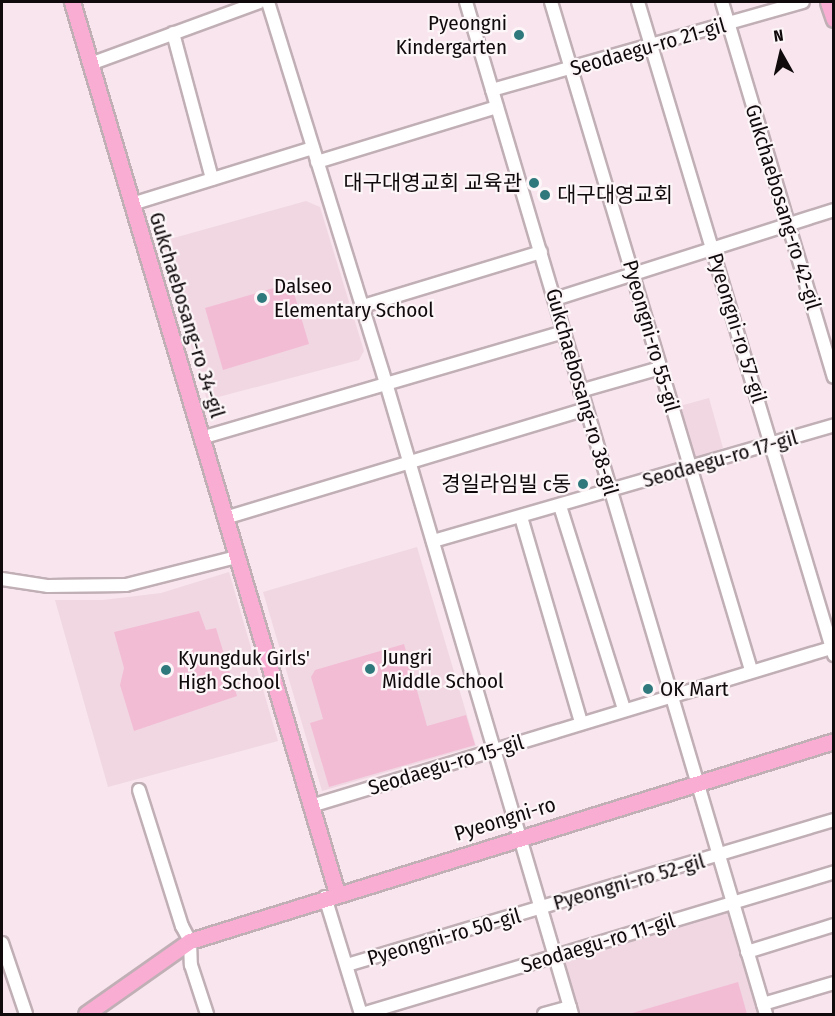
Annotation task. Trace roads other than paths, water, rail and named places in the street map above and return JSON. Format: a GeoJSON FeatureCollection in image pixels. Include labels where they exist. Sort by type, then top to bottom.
{"type":"FeatureCollection","features":[{"type":"Feature","properties":{"kind":"main road","name":"Gukchaebosang-ro 34-gil"},"geometry":{"type":"LineString","coordinates":[[72,2],[311,806],[331,895]]}},
{"type":"Feature","properties":{"kind":"main road"},"geometry":{"type":"LineString","coordinates":[[828,2],[834,19]]}},
{"type":"Feature","properties":{"kind":"main road","name":"Pyeongni-ro"},"geometry":{"type":"LineString","coordinates":[[86,1014],[190,940],[834,741]]}},
{"type":"Feature","properties":{"kind":"street"},"geometry":{"type":"LineString","coordinates":[[90,64],[259,2]]}},
{"type":"Feature","properties":{"kind":"street","name":"Pyeongni-ro 52-gil"},"geometry":{"type":"LineString","coordinates":[[268,2],[410,462],[493,752],[571,1011]]}},
{"type":"Feature","properties":{"kind":"street","name":"Gukchaebosang-ro 38-gil"},"geometry":{"type":"LineString","coordinates":[[466,2],[764,1009]]}},
{"type":"Feature","properties":{"kind":"street","name":"Pyeongni-ro 55-gil"},"geometry":{"type":"LineString","coordinates":[[551,2],[751,670]]}},
{"type":"Feature","properties":{"kind":"street","name":"Pyeongni-ro 57-gil"},"geometry":{"type":"LineString","coordinates":[[638,2],[833,650]]}},
{"type":"Feature","properties":{"kind":"street","name":"Gukchaebosang-ro 42-gil"},"geometry":{"type":"LineString","coordinates":[[722,2],[834,377]]}},
{"type":"Feature","properties":{"kind":"street","name":"Seodaegu-ro 21-gil"},"geometry":{"type":"LineString","coordinates":[[492,90],[802,2]]}},
{"type":"Feature","properties":{"kind":"street"},"geometry":{"type":"LineString","coordinates":[[173,33],[212,178]]}},
{"type":"Feature","properties":{"kind":"street"},"geometry":{"type":"LineString","coordinates":[[317,162],[497,107]]}},
{"type":"Feature","properties":{"kind":"street","name":"Gukchaebosang-ro 34-gil"},"geometry":{"type":"LineString","coordinates":[[132,204],[313,148]]}},
{"type":"Feature","properties":{"kind":"street"},"geometry":{"type":"LineString","coordinates":[[555,299],[834,210]]}},
{"type":"Feature","properties":{"kind":"street"},"geometry":{"type":"LineString","coordinates":[[363,306],[541,252]]}},
{"type":"Feature","properties":{"kind":"street","name":"Gukchaebosang-ro 34-gil"},"geometry":{"type":"LineString","coordinates":[[201,438],[563,332]]}},
{"type":"Feature","properties":{"kind":"street"},"geometry":{"type":"LineString","coordinates":[[580,391],[660,368]]}},
{"type":"Feature","properties":{"kind":"street"},"geometry":{"type":"LineString","coordinates":[[225,518],[586,409]]}},
{"type":"Feature","properties":{"kind":"street","name":"Seodaegu-ro 17-gil"},"geometry":{"type":"LineString","coordinates":[[433,541],[689,469],[834,425]]}},
{"type":"Feature","properties":{"kind":"street"},"geometry":{"type":"LineString","coordinates":[[560,506],[624,709]]}},
{"type":"Feature","properties":{"kind":"street"},"geometry":{"type":"LineString","coordinates":[[521,517],[581,722]]}},
{"type":"Feature","properties":{"kind":"street"},"geometry":{"type":"LineString","coordinates":[[2,579],[48,586],[126,585],[150,582],[237,557]]}},
{"type":"Feature","properties":{"kind":"street","name":"Seodaegu-ro 15-gil"},"geometry":{"type":"LineString","coordinates":[[311,806],[493,752],[581,722],[751,670],[833,650]]}},
{"type":"Feature","properties":{"kind":"street"},"geometry":{"type":"LineString","coordinates":[[138,790],[182,926],[190,940],[191,965],[207,1014]]}},
{"type":"Feature","properties":{"kind":"street","name":"Pyeongni-ro 52-gil"},"geometry":{"type":"LineString","coordinates":[[540,908],[834,820]]}},
{"type":"Feature","properties":{"kind":"street","name":"Seodaegu-ro 11-gil"},"geometry":{"type":"LineString","coordinates":[[362,1014],[834,872]]}},
{"type":"Feature","properties":{"kind":"street","name":"Pyeongni-ro 50-gil"},"geometry":{"type":"LineString","coordinates":[[331,895],[347,965],[362,1014]]}},
{"type":"Feature","properties":{"kind":"street","name":"Pyeongni-ro 50-gil"},"geometry":{"type":"LineString","coordinates":[[347,965],[540,908]]}},
{"type":"Feature","properties":{"kind":"street"},"geometry":{"type":"LineString","coordinates":[[747,952],[834,925]]}},
{"type":"Feature","properties":{"kind":"street"},"geometry":{"type":"LineString","coordinates":[[2,943],[26,1014]]}},
{"type":"Feature","properties":{"kind":"street"},"geometry":{"type":"LineString","coordinates":[[764,1009],[834,983]]}},
{"type":"Feature","properties":{"kind":"street"},"geometry":{"type":"LineString","coordinates":[[544,1014],[571,1011]]}},
{"type":"Feature","properties":{"kind":"place","name":"Pyeongni Kindergarten"},"geometry":{"type":"Point","coordinates":[519,35]}},
{"type":"Feature","properties":{"kind":"place","name":"대구대영교회 교육관"},"geometry":{"type":"Point","coordinates":[534,183]}},
{"type":"Feature","properties":{"kind":"place","name":"대구대영교회"},"geometry":{"type":"Point","coordinates":[545,195]}},
{"type":"Feature","properties":{"kind":"place","name":"Dalseo Elementary School"},"geometry":{"type":"Point","coordinates":[262,298]}},
{"type":"Feature","properties":{"kind":"place","name":"경일라임빌 c동"},"geometry":{"type":"Point","coordinates":[583,484]}},
{"type":"Feature","properties":{"kind":"place","name":"Jungri Middle School"},"geometry":{"type":"Point","coordinates":[370,669]}},
{"type":"Feature","properties":{"kind":"place","name":"Kyungduk Girls' High School"},"geometry":{"type":"Point","coordinates":[166,670]}},
{"type":"Feature","properties":{"kind":"place","name":"OK Mart"},"geometry":{"type":"Point","coordinates":[648,689]}}]}
